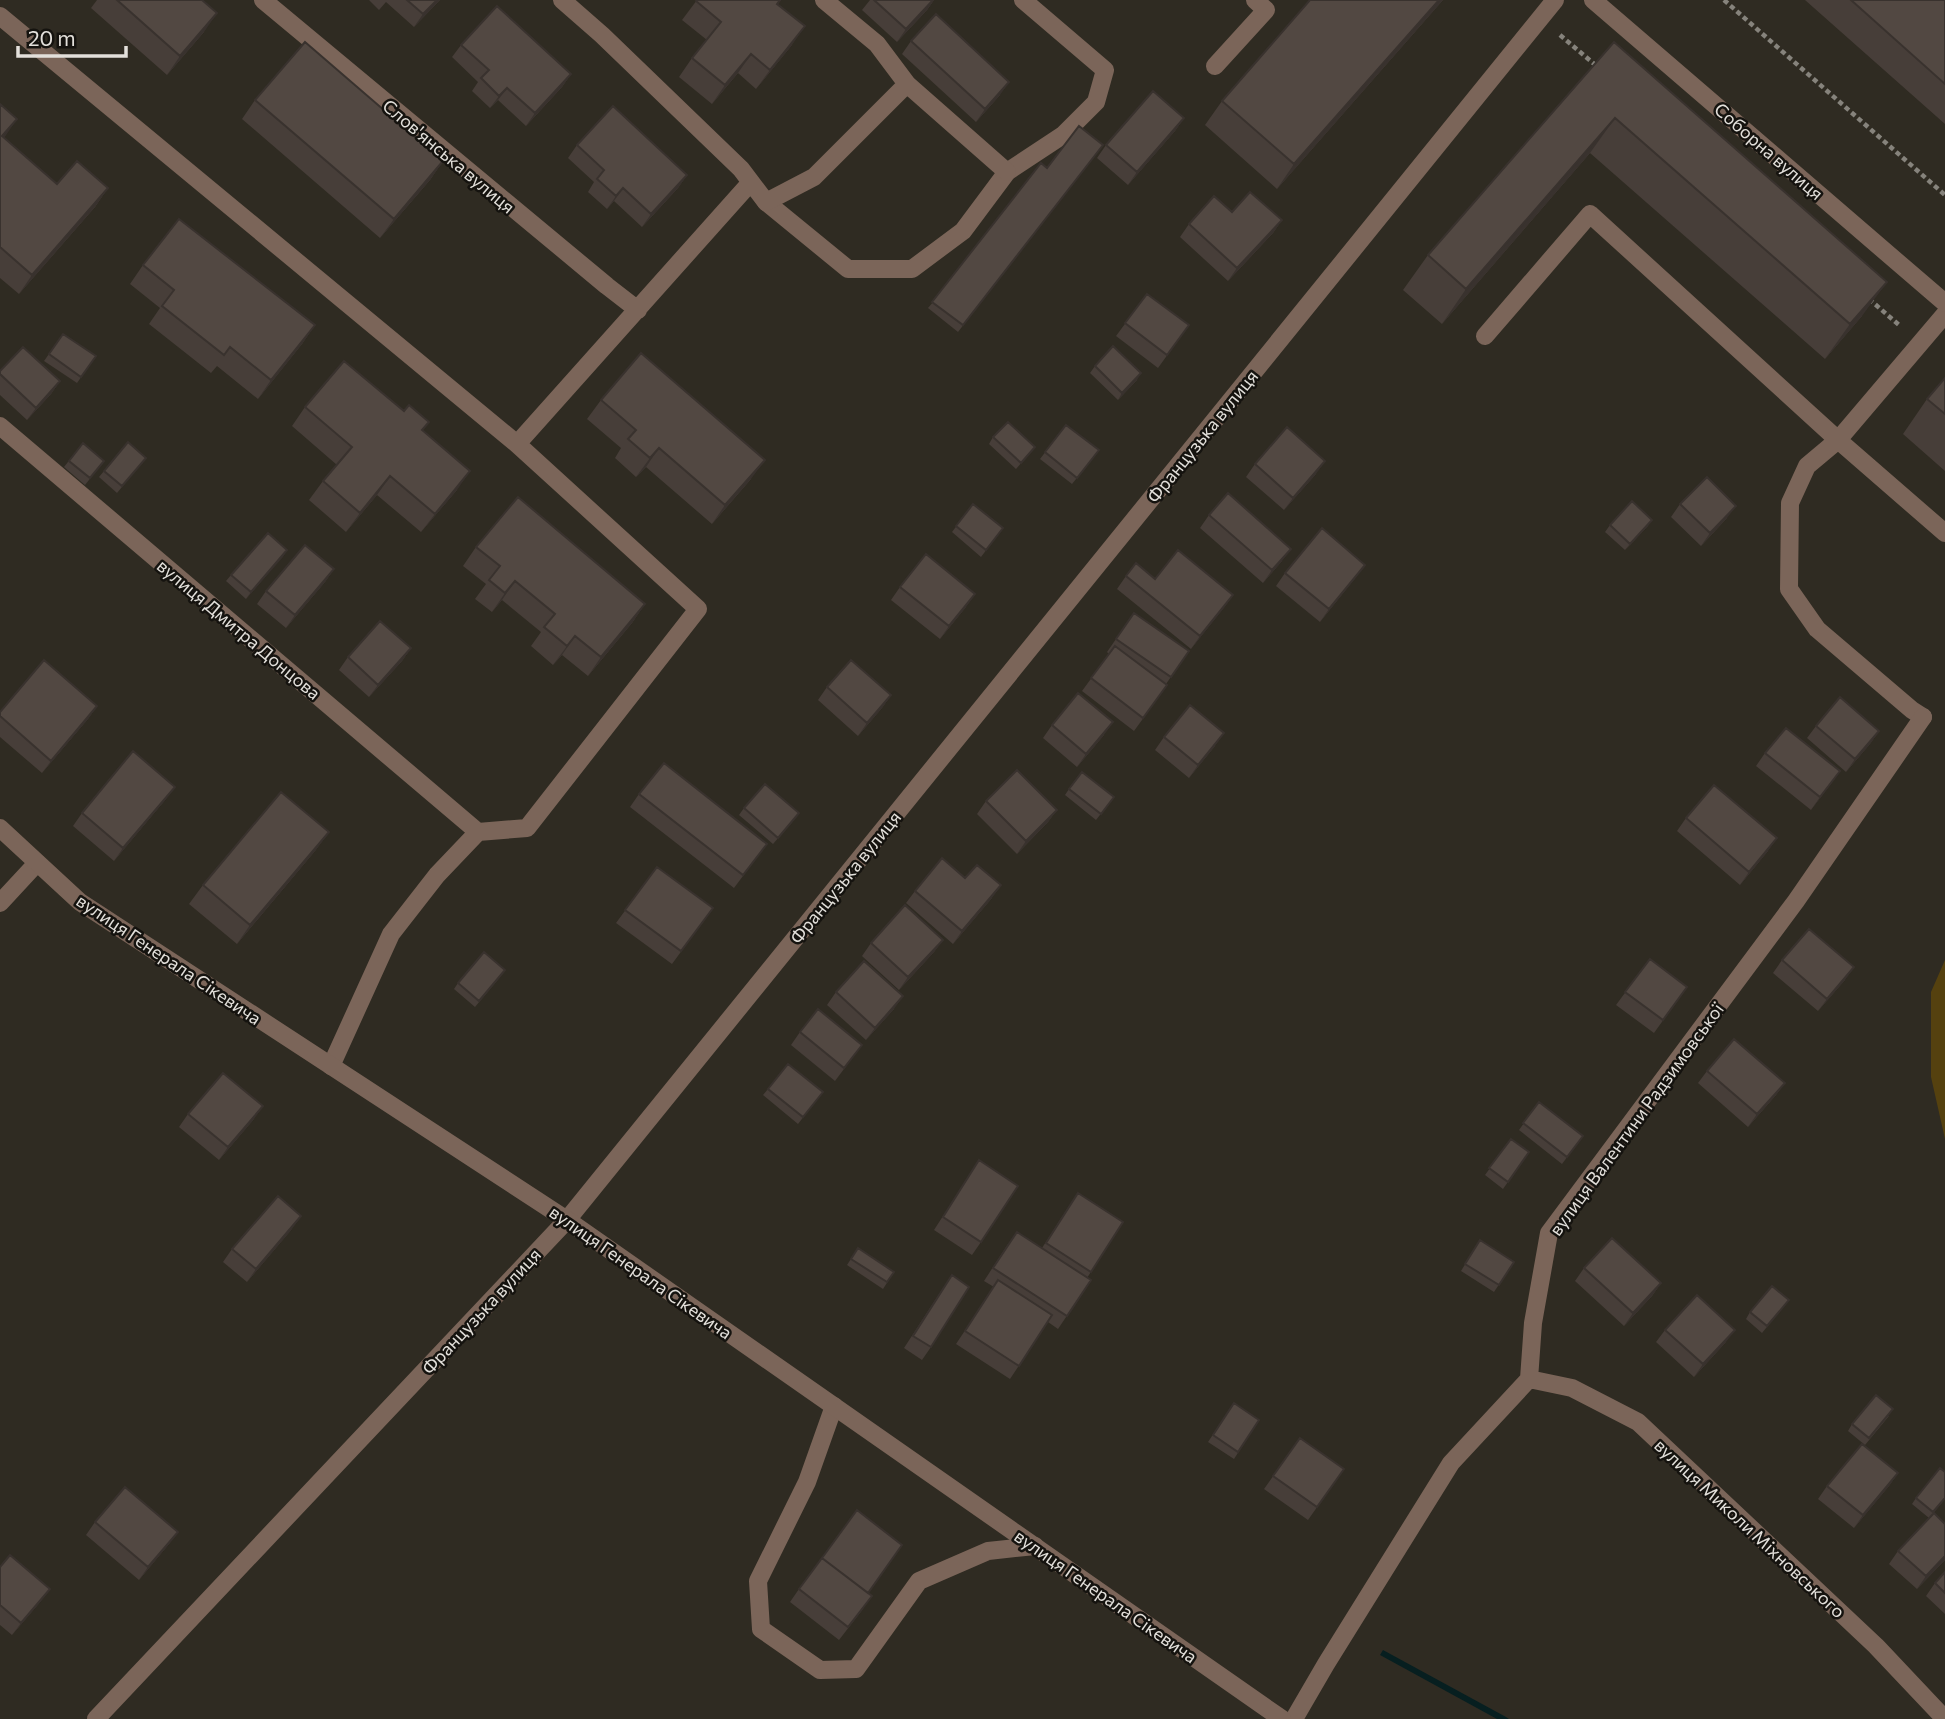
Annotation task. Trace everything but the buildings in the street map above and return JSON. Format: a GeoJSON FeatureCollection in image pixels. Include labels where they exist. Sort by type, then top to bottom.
{"type":"FeatureCollection","features":[{"type":"Feature","properties":{"kind":"street","name":"Слов'янська вулиця"},"geometry":{"type":"LineString","coordinates":[[263,0],[638,310]]}},
{"type":"Feature","properties":{"kind":"street"},"geometry":{"type":"LineString","coordinates":[[562,0],[602,34],[741,169],[766,202],[848,269],[912,269],[964,231],[1007,172],[1063,135],[1096,102],[1105,70],[1023,0]]}},
{"type":"Feature","properties":{"kind":"street"},"geometry":{"type":"LineString","coordinates":[[824,0],[877,44],[906,84],[1007,172]]}},
{"type":"Feature","properties":{"kind":"street"},"geometry":{"type":"LineString","coordinates":[[1215,66],[1266,10],[1255,0]]}},
{"type":"Feature","properties":{"kind":"street","name":"Французька вулиця"},"geometry":{"type":"LineString","coordinates":[[96,1719],[567,1220],[1555,0]]}},
{"type":"Feature","properties":{"kind":"street","name":"Соборна вулиця"},"geometry":{"type":"LineString","coordinates":[[1593,0],[1945,303]]}},
{"type":"Feature","properties":{"kind":"street"},"geometry":{"type":"LineString","coordinates":[[0,16],[517,444],[698,609],[527,828],[478,832],[437,875],[391,934],[331,1066]]}},
{"type":"Feature","properties":{"kind":"street"},"geometry":{"type":"LineString","coordinates":[[766,202],[814,177],[906,84]]}},
{"type":"Feature","properties":{"kind":"street"},"geometry":{"type":"LineString","coordinates":[[517,444],[751,182]]}},
{"type":"Feature","properties":{"kind":"street"},"geometry":{"type":"LineString","coordinates":[[1485,336],[1590,214],[1838,440],[1945,533]]}},
{"type":"Feature","properties":{"kind":"street"},"geometry":{"type":"LineString","coordinates":[[1838,440],[1945,314]]}},
{"type":"Feature","properties":{"kind":"street","name":"вулиця Дмитра Донцова"},"geometry":{"type":"LineString","coordinates":[[0,426],[478,832]]}},
{"type":"Feature","properties":{"kind":"street","name":"вулиця Валентини Радзимовської"},"geometry":{"type":"LineString","coordinates":[[1528,1379],[1533,1323],[1549,1233],[1796,901],[1923,717],[1817,629],[1789,589],[1790,503],[1807,466],[1838,440]]}},
{"type":"Feature","properties":{"kind":"street","name":"вулиця Генерала Сікевича"},"geometry":{"type":"LineString","coordinates":[[0,828],[80,902],[567,1220],[1282,1719]]}},
{"type":"Feature","properties":{"kind":"street"},"geometry":{"type":"LineString","coordinates":[[0,903],[37,863]]}},
{"type":"Feature","properties":{"kind":"street"},"geometry":{"type":"LineString","coordinates":[[1294,1719],[1451,1463],[1528,1379]]}},
{"type":"Feature","properties":{"kind":"street","name":"вулиця Миколи Міхновського"},"geometry":{"type":"LineString","coordinates":[[1528,1379],[1572,1388],[1638,1422],[1876,1646],[1945,1719]]}},
{"type":"Feature","properties":{"kind":"street"},"geometry":{"type":"LineString","coordinates":[[834,1406],[807,1482],[758,1581],[761,1629],[820,1670],[856,1669],[919,1581],[988,1551],[1035,1546]]}},
{"type":"Feature","properties":{"kind":"path"},"geometry":{"type":"LineString","coordinates":[[1724,0],[1945,195]]}},
{"type":"Feature","properties":{"kind":"path"},"geometry":{"type":"LineString","coordinates":[[1540,19],[1604,73]]}},
{"type":"Feature","properties":{"kind":"path"},"geometry":{"type":"LineString","coordinates":[[1868,298],[1920,343]]}},
{"type":"Feature","properties":{"kind":"shaded area"},"geometry":{"type":"Polygon","coordinates":[[[1945,960],[1945,1139],[1931,1077],[1931,992],[1945,960]]]}},
{"type":"Feature","properties":{"kind":"water"},"geometry":{"type":"Polygon","coordinates":[[[1383,1650],[1509,1719],[1497,1719],[1380,1655],[1383,1650]]]}}]}
